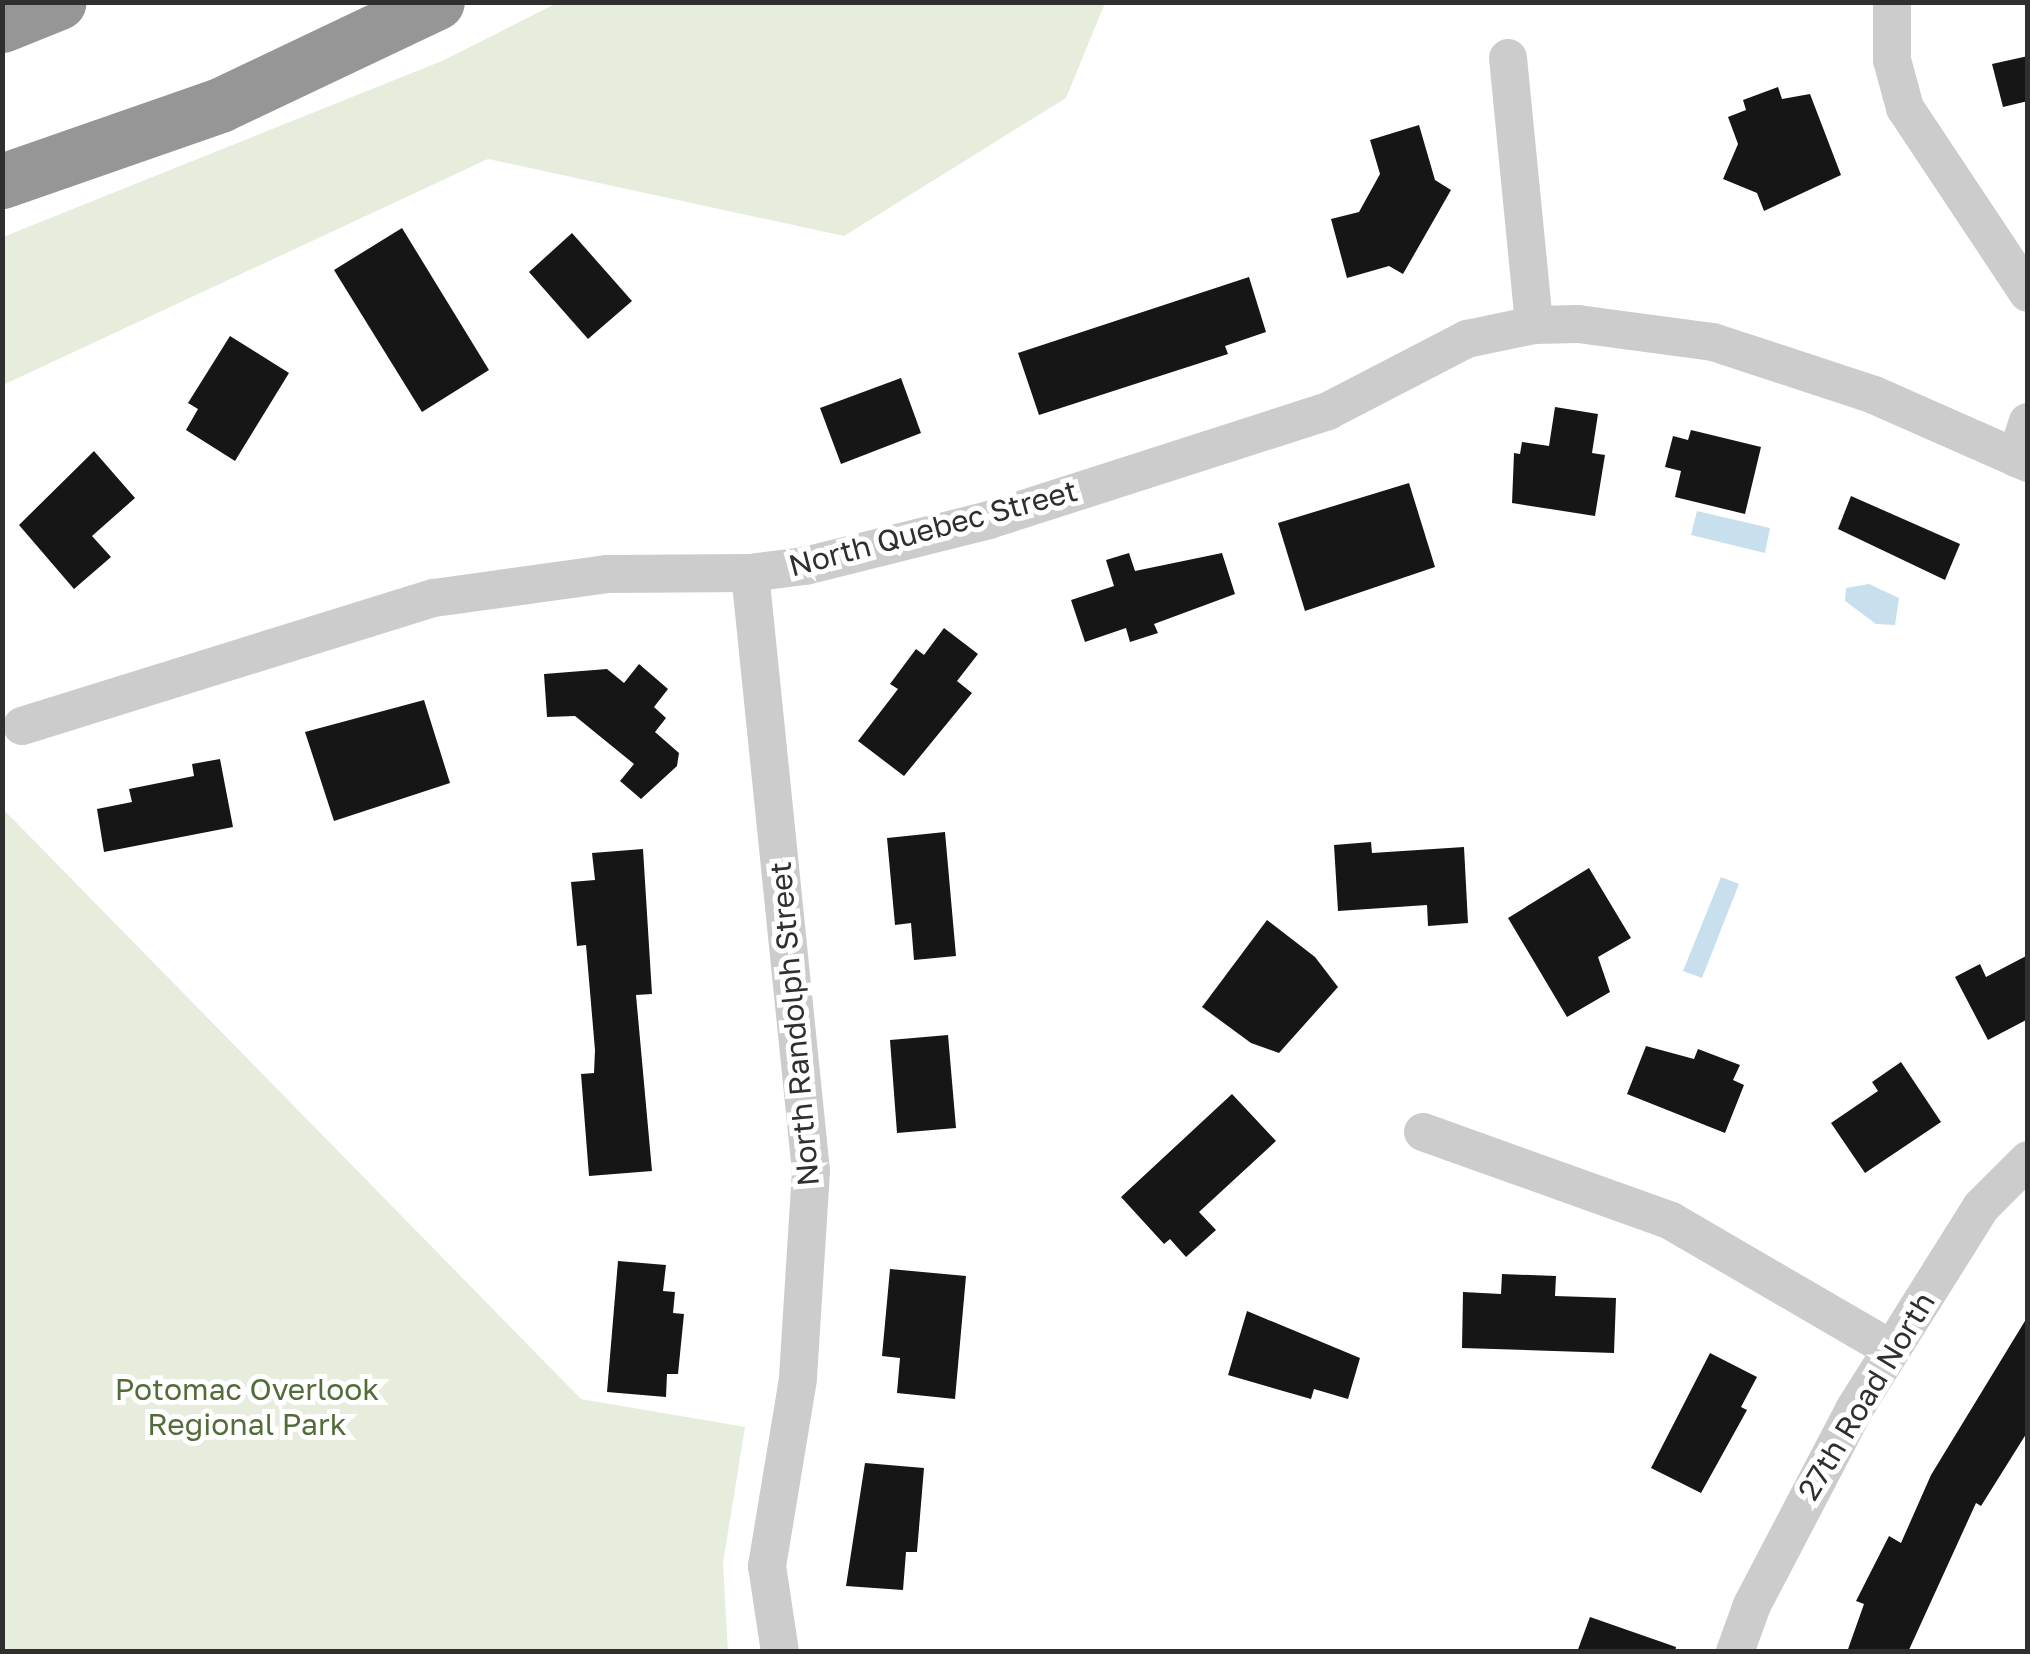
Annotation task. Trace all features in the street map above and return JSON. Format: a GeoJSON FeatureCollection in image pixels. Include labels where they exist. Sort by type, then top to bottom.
{"type":"FeatureCollection","features":[{"type":"Feature","properties":{"kind":"highway"},"geometry":{"type":"LineString","coordinates":[[2,25],[60,2]]}},
{"type":"Feature","properties":{"kind":"highway"},"geometry":{"type":"LineString","coordinates":[[2,181],[220,104],[437,2]]}},
{"type":"Feature","properties":{"kind":"street"},"geometry":{"type":"LineString","coordinates":[[1892,2],[1892,60],[1905,108],[2028,293]]}},
{"type":"Feature","properties":{"kind":"street"},"geometry":{"type":"LineString","coordinates":[[1508,58],[1534,325]]}},
{"type":"Feature","properties":{"kind":"street","name":"North Quebec Street"},"geometry":{"type":"LineString","coordinates":[[22,726],[434,598],[606,574],[750,573],[989,520],[1328,412],[1466,338],[1534,325],[1578,324],[1713,342],[1874,395],[2022,460]]}},
{"type":"Feature","properties":{"kind":"street"},"geometry":{"type":"LineString","coordinates":[[2022,460],[2028,422]]}},
{"type":"Feature","properties":{"kind":"street","name":"North Randolph Street"},"geometry":{"type":"LineString","coordinates":[[750,573],[811,1171],[798,1379],[767,1566],[780,1652]]}},
{"type":"Feature","properties":{"kind":"street"},"geometry":{"type":"LineString","coordinates":[[1422,1132],[1671,1220],[1891,1349]]}},
{"type":"Feature","properties":{"kind":"street","name":"27th Road North"},"geometry":{"type":"LineString","coordinates":[[1735,1652],[1802,1502],[1891,1349],[1982,1207],[2028,1160]]}},
{"type":"Feature","properties":{"kind":"green space"},"geometry":{"type":"Polygon","coordinates":[[[559,2],[1105,3],[1066,98],[844,236],[488,159],[3,385],[3,237],[442,61],[559,2]]]}},
{"type":"Feature","properties":{"kind":"green space","name":"Potomac Overlook Regional Park"},"geometry":{"type":"Polygon","coordinates":[[[3,809],[581,1399],[745,1427],[723,1563],[728,1651],[3,1651],[3,809]]]}},
{"type":"Feature","properties":{"kind":"water"},"geometry":{"type":"Polygon","coordinates":[[[1697,511],[1770,528],[1765,553],[1691,535],[1697,511]]]}},
{"type":"Feature","properties":{"kind":"water"},"geometry":{"type":"Polygon","coordinates":[[[1869,584],[1899,598],[1895,625],[1876,624],[1845,601],[1846,588],[1869,584]]]}},
{"type":"Feature","properties":{"kind":"water"},"geometry":{"type":"Polygon","coordinates":[[[1721,877],[1739,884],[1702,978],[1683,971],[1721,877]]]}},
{"type":"Feature","properties":{"kind":"building"},"geometry":{"type":"Polygon","coordinates":[[[2028,56],[2028,101],[2003,107],[1992,64],[2028,56]]]}},
{"type":"Feature","properties":{"kind":"building"},"geometry":{"type":"Polygon","coordinates":[[[1778,87],[1782,99],[1810,94],[1841,175],[1764,211],[1757,193],[1723,179],[1738,144],[1728,117],[1746,110],[1743,100],[1778,87]]]}},
{"type":"Feature","properties":{"kind":"building"},"geometry":{"type":"Polygon","coordinates":[[[1419,125],[1435,180],[1451,190],[1403,274],[1389,266],[1347,278],[1331,219],[1359,212],[1380,174],[1370,140],[1419,125]]]}},
{"type":"Feature","properties":{"kind":"building"},"geometry":{"type":"Polygon","coordinates":[[[402,228],[489,370],[422,412],[334,270],[402,228]]]}},
{"type":"Feature","properties":{"kind":"building"},"geometry":{"type":"Polygon","coordinates":[[[572,233],[632,301],[588,339],[529,272],[572,233]]]}},
{"type":"Feature","properties":{"kind":"building"},"geometry":{"type":"Polygon","coordinates":[[[1249,277],[1266,332],[1225,346],[1228,354],[1039,415],[1018,353],[1249,277]]]}},
{"type":"Feature","properties":{"kind":"building"},"geometry":{"type":"Polygon","coordinates":[[[230,336],[289,373],[235,461],[186,430],[198,409],[188,403],[230,336]]]}},
{"type":"Feature","properties":{"kind":"building"},"geometry":{"type":"Polygon","coordinates":[[[901,378],[921,433],[841,464],[820,408],[901,378]]]}},
{"type":"Feature","properties":{"kind":"building"},"geometry":{"type":"Polygon","coordinates":[[[1555,407],[1598,414],[1592,453],[1605,455],[1595,516],[1512,503],[1514,453],[1520,454],[1522,442],[1549,446],[1555,407]]]}},
{"type":"Feature","properties":{"kind":"building"},"geometry":{"type":"Polygon","coordinates":[[[1691,430],[1761,447],[1745,514],[1675,497],[1681,471],[1665,467],[1673,436],[1688,440],[1691,430]]]}},
{"type":"Feature","properties":{"kind":"building"},"geometry":{"type":"Polygon","coordinates":[[[94,451],[135,498],[92,536],[111,557],[74,589],[19,525],[94,451]]]}},
{"type":"Feature","properties":{"kind":"building"},"geometry":{"type":"Polygon","coordinates":[[[1409,483],[1435,567],[1305,611],[1278,523],[1409,483]]]}},
{"type":"Feature","properties":{"kind":"building"},"geometry":{"type":"Polygon","coordinates":[[[1851,496],[1960,544],[1945,580],[1838,529],[1851,496]]]}},
{"type":"Feature","properties":{"kind":"building"},"geometry":{"type":"Polygon","coordinates":[[[1129,553],[1135,571],[1222,553],[1235,594],[1154,624],[1158,633],[1130,642],[1126,628],[1085,642],[1071,600],[1114,586],[1106,560],[1129,553]]]}},
{"type":"Feature","properties":{"kind":"building"},"geometry":{"type":"Polygon","coordinates":[[[944,628],[978,654],[957,681],[972,693],[904,776],[858,741],[898,689],[890,684],[916,649],[924,655],[944,628]]]}},
{"type":"Feature","properties":{"kind":"building"},"geometry":{"type":"Polygon","coordinates":[[[639,664],[668,689],[654,707],[666,718],[655,732],[679,753],[677,766],[641,799],[620,781],[634,764],[575,716],[547,717],[544,674],[607,669],[624,683],[639,664]]]}},
{"type":"Feature","properties":{"kind":"building"},"geometry":{"type":"Polygon","coordinates":[[[424,700],[450,783],[334,821],[305,732],[424,700]]]}},
{"type":"Feature","properties":{"kind":"building"},"geometry":{"type":"Polygon","coordinates":[[[220,759],[233,827],[104,852],[97,809],[132,802],[129,789],[194,776],[192,764],[220,759]]]}},
{"type":"Feature","properties":{"kind":"building"},"geometry":{"type":"Polygon","coordinates":[[[945,832],[956,956],[914,960],[911,923],[895,925],[887,838],[945,832]]]}},
{"type":"Feature","properties":{"kind":"building"},"geometry":{"type":"Polygon","coordinates":[[[1371,842],[1372,853],[1464,847],[1468,923],[1428,926],[1427,905],[1338,911],[1334,845],[1371,842]]]}},
{"type":"Feature","properties":{"kind":"building"},"geometry":{"type":"Polygon","coordinates":[[[643,849],[652,994],[636,995],[652,1171],[589,1176],[581,1074],[594,1073],[595,1050],[586,945],[577,946],[571,882],[595,880],[592,853],[643,849]]]}},
{"type":"Feature","properties":{"kind":"building"},"geometry":{"type":"Polygon","coordinates":[[[1589,868],[1631,938],[1598,957],[1610,992],[1567,1017],[1508,918],[1589,868]]]}},
{"type":"Feature","properties":{"kind":"building"},"geometry":{"type":"Polygon","coordinates":[[[1267,920],[1315,957],[1338,987],[1279,1053],[1251,1043],[1202,1007],[1267,920]]]}},
{"type":"Feature","properties":{"kind":"building"},"geometry":{"type":"Polygon","coordinates":[[[2028,955],[2028,1019],[1988,1040],[1955,977],[1980,964],[1986,977],[2028,955]]]}},
{"type":"Feature","properties":{"kind":"building"},"geometry":{"type":"Polygon","coordinates":[[[948,1035],[956,1128],[897,1133],[890,1040],[948,1035]]]}},
{"type":"Feature","properties":{"kind":"building"},"geometry":{"type":"Polygon","coordinates":[[[1646,1046],[1694,1059],[1698,1049],[1740,1065],[1733,1080],[1744,1085],[1725,1133],[1627,1094],[1646,1046]]]}},
{"type":"Feature","properties":{"kind":"building"},"geometry":{"type":"Polygon","coordinates":[[[1901,1062],[1941,1122],[1865,1173],[1831,1123],[1878,1091],[1872,1082],[1901,1062]]]}},
{"type":"Feature","properties":{"kind":"building"},"geometry":{"type":"Polygon","coordinates":[[[1232,1094],[1276,1141],[1199,1212],[1216,1230],[1186,1257],[1170,1239],[1164,1244],[1121,1197],[1232,1094]]]}},
{"type":"Feature","properties":{"kind":"building"},"geometry":{"type":"Polygon","coordinates":[[[618,1261],[666,1265],[663,1291],[675,1292],[673,1313],[684,1314],[678,1374],[667,1374],[666,1397],[607,1392],[618,1261]]]}},
{"type":"Feature","properties":{"kind":"building"},"geometry":{"type":"Polygon","coordinates":[[[890,1269],[966,1276],[955,1399],[897,1393],[900,1358],[882,1356],[890,1269]]]}},
{"type":"Feature","properties":{"kind":"building"},"geometry":{"type":"Polygon","coordinates":[[[1502,1274],[1556,1276],[1555,1296],[1616,1298],[1614,1353],[1462,1348],[1463,1292],[1501,1294],[1502,1274]]]}},
{"type":"Feature","properties":{"kind":"building"},"geometry":{"type":"Polygon","coordinates":[[[1247,1311],[1360,1358],[1348,1399],[1314,1389],[1311,1399],[1228,1375],[1247,1311]]]}},
{"type":"Feature","properties":{"kind":"building"},"geometry":{"type":"Polygon","coordinates":[[[2028,1316],[2028,1431],[1981,1506],[1976,1503],[1908,1652],[1847,1652],[1864,1604],[1856,1601],[1889,1536],[1901,1543],[1931,1475],[2028,1316]]]}},
{"type":"Feature","properties":{"kind":"building"},"geometry":{"type":"Polygon","coordinates":[[[1710,1353],[1757,1377],[1741,1407],[1747,1410],[1701,1493],[1651,1468],[1710,1353]]]}},
{"type":"Feature","properties":{"kind":"building"},"geometry":{"type":"Polygon","coordinates":[[[865,1463],[924,1468],[917,1552],[906,1552],[903,1590],[846,1586],[865,1463]]]}},
{"type":"Feature","properties":{"kind":"building"},"geometry":{"type":"Polygon","coordinates":[[[1590,1617],[1676,1647],[1675,1652],[1577,1652],[1590,1617]]]}}]}
